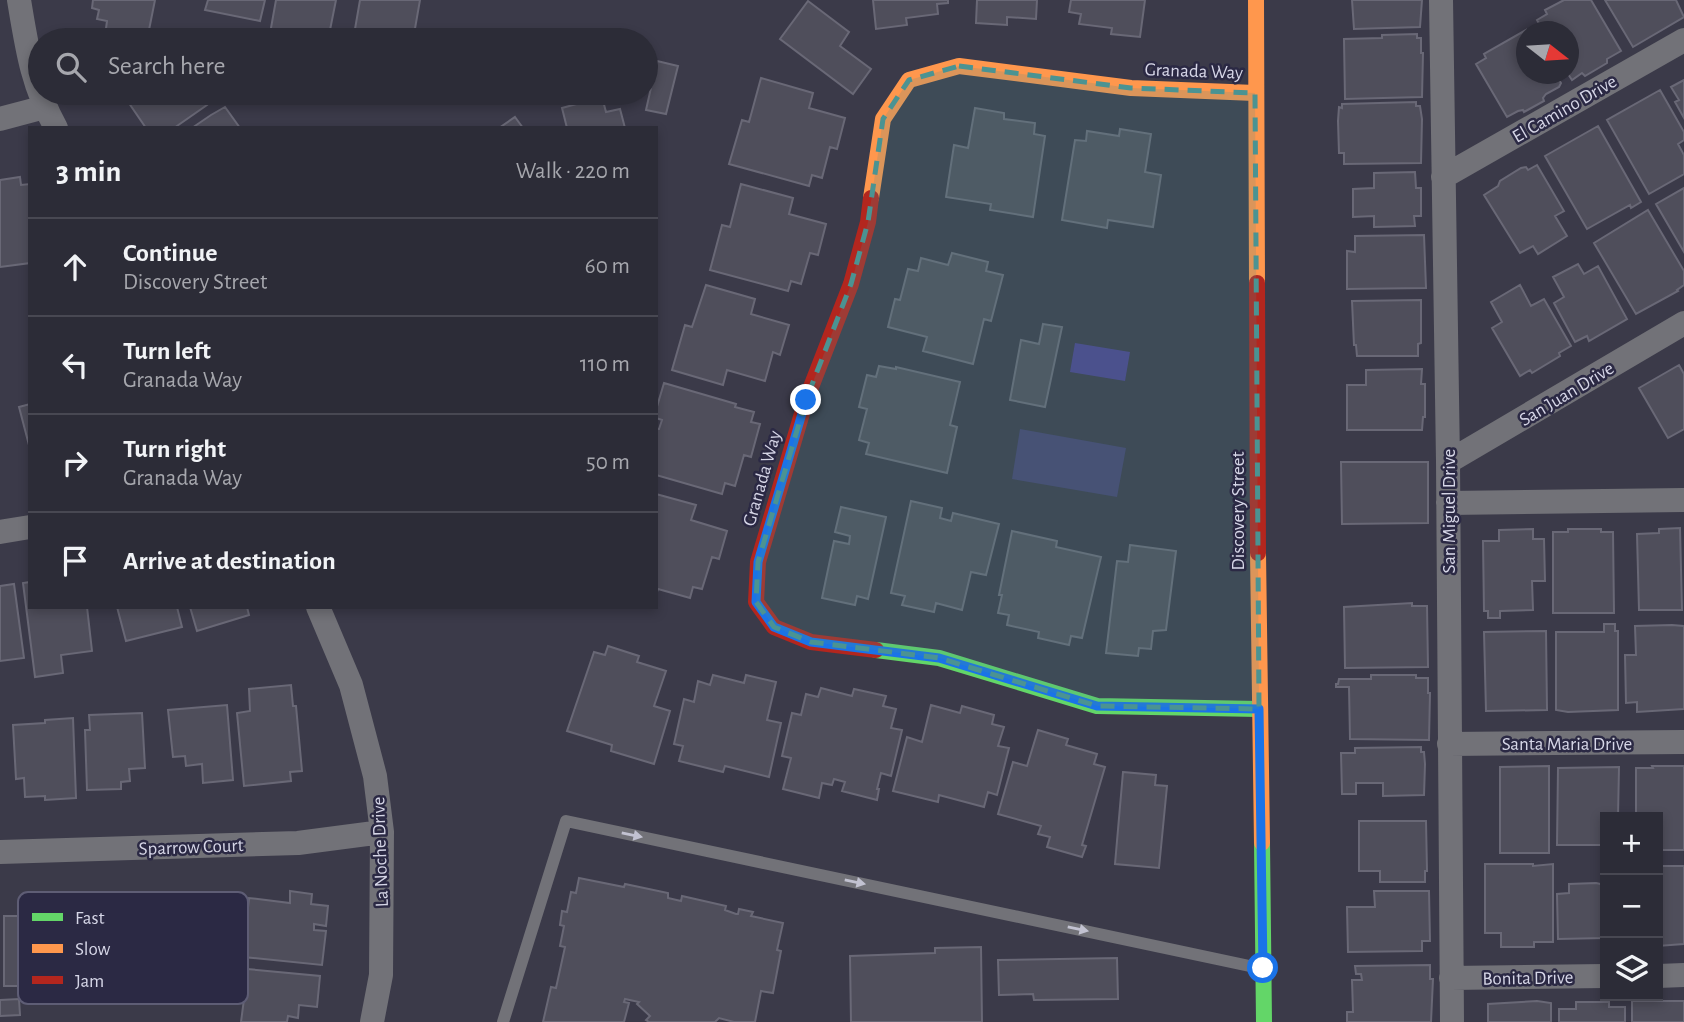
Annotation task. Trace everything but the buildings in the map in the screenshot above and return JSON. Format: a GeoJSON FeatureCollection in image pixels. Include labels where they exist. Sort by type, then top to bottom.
{"type":"FeatureCollection","features":[{"type":"Feature","properties":{"kind":"street"},"geometry":{"type":"LineString","coordinates":[[19,0],[28,56]]}},
{"type":"Feature","properties":{"kind":"street","name":"Discovery Street"},"geometry":{"type":"LineString","coordinates":[[1256,0],[1259,709],[1264,1022]]}},
{"type":"Feature","properties":{"kind":"street","name":"San Miguel Drive"},"geometry":{"type":"LineString","coordinates":[[1441,0],[1452,1022]]}},
{"type":"Feature","properties":{"kind":"street","name":"El Camino Drive"},"geometry":{"type":"LineString","coordinates":[[1443,177],[1684,40]]}},
{"type":"Feature","properties":{"kind":"street","name":"Granada Way"},"geometry":{"type":"LineString","coordinates":[[1255,93],[1131,88],[959,66],[909,80],[883,119],[868,222],[851,284],[806,400],[761,550],[756,602],[774,627],[811,642],[939,658],[1097,706],[1259,709]]}},
{"type":"Feature","properties":{"kind":"street"},"geometry":{"type":"LineString","coordinates":[[0,119],[51,117]]}},
{"type":"Feature","properties":{"kind":"street","name":"San Juan Drive"},"geometry":{"type":"LineString","coordinates":[[1448,462],[1684,323]]}},
{"type":"Feature","properties":{"kind":"street"},"geometry":{"type":"LineString","coordinates":[[1448,503],[1684,500]]}},
{"type":"Feature","properties":{"kind":"street"},"geometry":{"type":"LineString","coordinates":[[0,532],[28,527]]}},
{"type":"Feature","properties":{"kind":"street","name":"La Noche Drive"},"geometry":{"type":"LineString","coordinates":[[319,609],[351,685],[375,776],[382,832],[381,975],[372,1022]]}},
{"type":"Feature","properties":{"kind":"street","name":"Santa Maria Drive"},"geometry":{"type":"LineString","coordinates":[[1449,744],[1684,742]]}},
{"type":"Feature","properties":{"kind":"street","name":"Sparrow Court"},"geometry":{"type":"LineString","coordinates":[[0,852],[298,843],[382,832]]}},
{"type":"Feature","properties":{"kind":"street"},"geometry":{"type":"LineString","coordinates":[[1663,976],[1684,975]]}},
{"type":"Feature","properties":{"kind":"street","name":"Bonita Drive"},"geometry":{"type":"LineString","coordinates":[[1451,978],[1600,976]]}},
{"type":"Feature","properties":{"kind":"lane"},"geometry":{"type":"LineString","coordinates":[[503,1022],[566,821],[1263,968]]}},
{"type":"Feature","properties":{"kind":"highlighted area"},"geometry":{"type":"Polygon","coordinates":[[[959,66],[1131,88],[1255,93],[1259,709],[1097,706],[939,658],[811,642],[774,627],[756,602],[758,562],[806,400],[851,284],[868,222],[883,119],[909,80],[959,66]]]}},
{"type":"Feature","properties":{"kind":"shaded area"},"geometry":{"type":"Polygon","coordinates":[[[1075,343],[1130,352],[1125,381],[1070,372],[1075,343]]]}},
{"type":"Feature","properties":{"kind":"shaded area"},"geometry":{"type":"Polygon","coordinates":[[[1020,429],[1126,448],[1117,497],[1012,479],[1020,429]]]}},
{"type":"Feature","properties":{"kind":"traffic: fast"},"geometry":{"type":"LineString","coordinates":[[876,650],[939,658],[1097,706],[1259,709]]}},
{"type":"Feature","properties":{"kind":"traffic: fast"},"geometry":{"type":"LineString","coordinates":[[1262,843],[1264,1022]]}},
{"type":"Feature","properties":{"kind":"traffic: slow"},"geometry":{"type":"LineString","coordinates":[[1256,0],[1257,283]]}},
{"type":"Feature","properties":{"kind":"traffic: slow"},"geometry":{"type":"LineString","coordinates":[[871,198],[883,119],[909,80],[959,66],[1131,88],[1255,93]]}},
{"type":"Feature","properties":{"kind":"traffic: slow"},"geometry":{"type":"LineString","coordinates":[[1258,553],[1262,843]]}},
{"type":"Feature","properties":{"kind":"traffic: jam"},"geometry":{"type":"LineString","coordinates":[[871,198],[868,222],[851,284],[806,400],[758,562],[756,602],[774,627],[811,642],[876,650]]}},
{"type":"Feature","properties":{"kind":"traffic: jam"},"geometry":{"type":"LineString","coordinates":[[1257,283],[1258,553]]}},
{"type":"Feature","properties":{"kind":"route"},"geometry":{"type":"LineString","coordinates":[[806,400],[758,562],[756,602],[774,627],[811,642],[939,658],[1097,706],[1259,709],[1263,968]]}}]}
